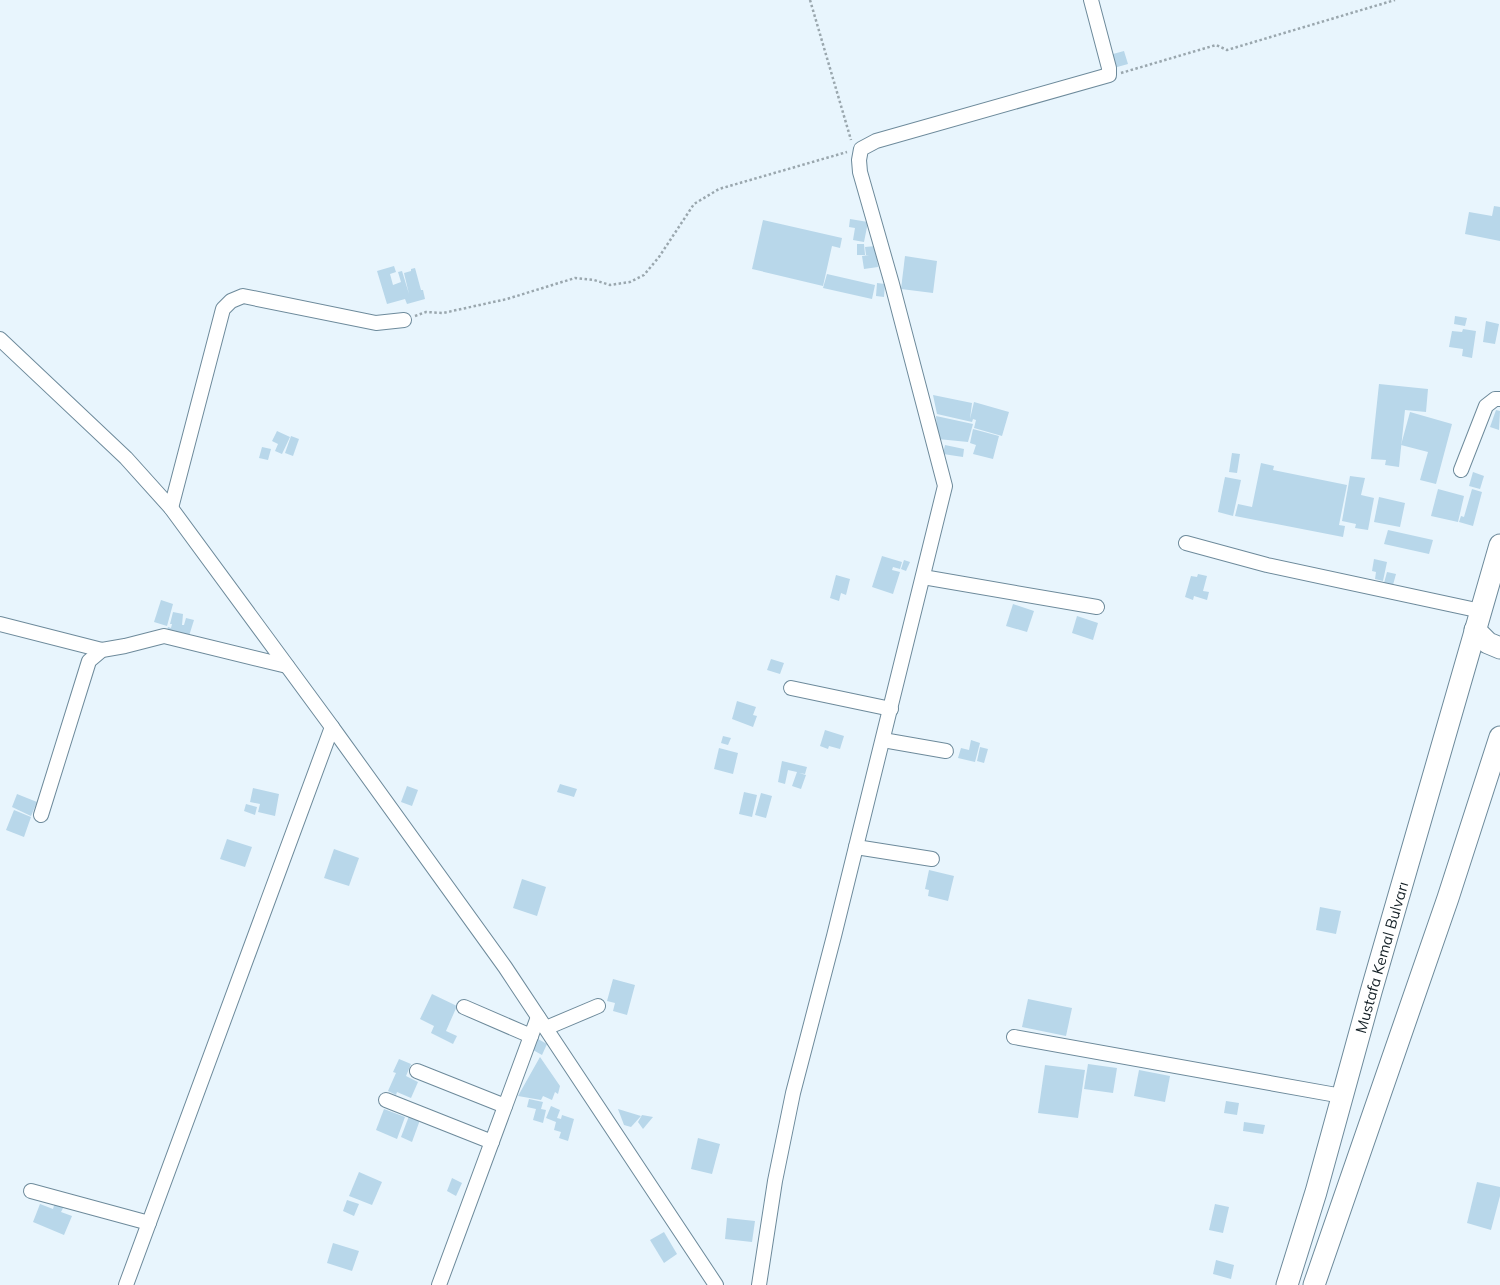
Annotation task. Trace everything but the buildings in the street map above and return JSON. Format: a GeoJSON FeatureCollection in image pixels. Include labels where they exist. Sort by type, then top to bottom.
{"type":"FeatureCollection","features":[{"type":"Feature","properties":{"kind":"highway","name":"Mustafa Kemal Bulvarı"},"geometry":{"type":"LineString","coordinates":[[1287,1285],[1316,1192],[1478,620],[1494,590],[1500,546]]}},
{"type":"Feature","properties":{"kind":"highway"},"geometry":{"type":"LineString","coordinates":[[1478,620],[1488,643],[1500,648]]}},
{"type":"Feature","properties":{"kind":"highway"},"geometry":{"type":"LineString","coordinates":[[1314,1285],[1448,898],[1500,737]]}},
{"type":"Feature","properties":{"kind":"street"},"geometry":{"type":"LineString","coordinates":[[759,1285],[775,1180],[793,1093],[856,848],[945,486],[892,284],[860,172],[859,160],[861,149],[876,141],[1109,75],[1110,72],[1091,0]]}},
{"type":"Feature","properties":{"kind":"street"},"geometry":{"type":"LineString","coordinates":[[171,508],[223,309],[231,301],[243,296],[376,323],[404,320]]}},
{"type":"Feature","properties":{"kind":"street"},"geometry":{"type":"LineString","coordinates":[[0,339],[126,458],[171,508],[506,967],[716,1285]]}},
{"type":"Feature","properties":{"kind":"street"},"geometry":{"type":"LineString","coordinates":[[1461,470],[1486,406],[1495,399],[1500,399]]}},
{"type":"Feature","properties":{"kind":"street"},"geometry":{"type":"LineString","coordinates":[[1186,543],[1478,620]]}},
{"type":"Feature","properties":{"kind":"street"},"geometry":{"type":"LineString","coordinates":[[923,577],[1097,607]]}},
{"type":"Feature","properties":{"kind":"street"},"geometry":{"type":"LineString","coordinates":[[0,624],[102,650],[164,636],[287,666]]}},
{"type":"Feature","properties":{"kind":"street"},"geometry":{"type":"LineString","coordinates":[[41,815],[89,662],[102,650]]}},
{"type":"Feature","properties":{"kind":"street"},"geometry":{"type":"LineString","coordinates":[[791,688],[891,708]]}},
{"type":"Feature","properties":{"kind":"street"},"geometry":{"type":"LineString","coordinates":[[126,1285],[332,727]]}},
{"type":"Feature","properties":{"kind":"street"},"geometry":{"type":"LineString","coordinates":[[883,740],[946,751]]}},
{"type":"Feature","properties":{"kind":"street"},"geometry":{"type":"LineString","coordinates":[[856,848],[932,859]]}},
{"type":"Feature","properties":{"kind":"street"},"geometry":{"type":"LineString","coordinates":[[439,1285],[531,1036],[542,1022],[598,1006]]}},
{"type":"Feature","properties":{"kind":"street"},"geometry":{"type":"LineString","coordinates":[[464,1007],[531,1036]]}},
{"type":"Feature","properties":{"kind":"street"},"geometry":{"type":"LineString","coordinates":[[1014,1037],[1342,1096]]}},
{"type":"Feature","properties":{"kind":"street"},"geometry":{"type":"LineString","coordinates":[[417,1071],[505,1106]]}},
{"type":"Feature","properties":{"kind":"street"},"geometry":{"type":"LineString","coordinates":[[386,1100],[492,1142]]}},
{"type":"Feature","properties":{"kind":"street"},"geometry":{"type":"LineString","coordinates":[[31,1190],[148,1223]]}},
{"type":"Feature","properties":{"kind":"path"},"geometry":{"type":"LineString","coordinates":[[810,0],[859,160]]}},
{"type":"Feature","properties":{"kind":"path"},"geometry":{"type":"LineString","coordinates":[[1105,77],[1216,45],[1227,50],[1395,0]]}},
{"type":"Feature","properties":{"kind":"path"},"geometry":{"type":"LineString","coordinates":[[404,320],[426,312],[443,313],[507,298],[575,278],[594,280],[610,285],[630,282],[644,275],[694,204],[719,189],[846,152],[859,160]]}}]}
